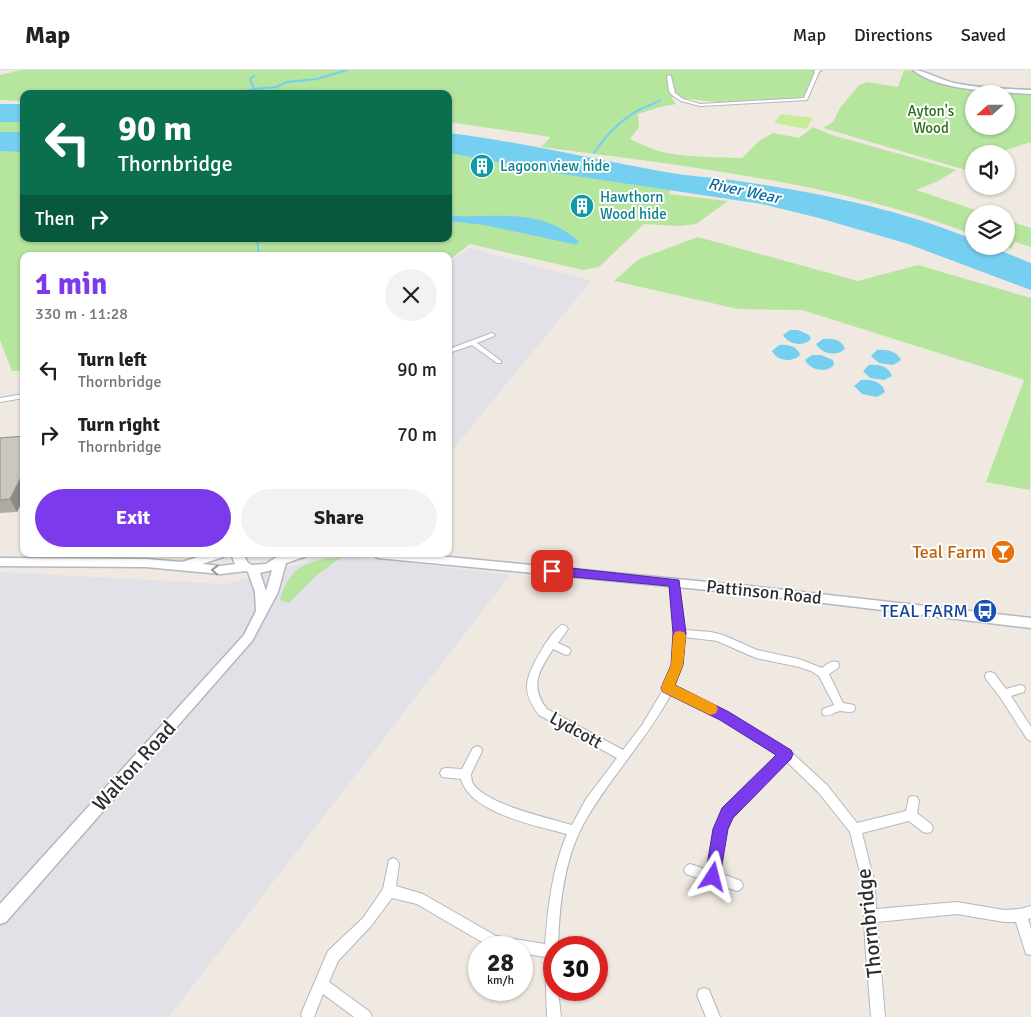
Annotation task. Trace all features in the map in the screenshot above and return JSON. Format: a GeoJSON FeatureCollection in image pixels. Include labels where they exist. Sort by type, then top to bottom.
{"type":"FeatureCollection","features":[{"type":"Feature","properties":{"kind":"street"},"geometry":{"type":"LineString","coordinates":[[916,70],[926,77],[944,82],[980,88],[1031,92]]}},
{"type":"Feature","properties":{"kind":"street"},"geometry":{"type":"LineString","coordinates":[[669,76],[670,91],[676,97],[700,105],[714,105],[806,100],[816,73]]}},
{"type":"Feature","properties":{"kind":"street"},"geometry":{"type":"LineString","coordinates":[[452,350],[492,335]]}},
{"type":"Feature","properties":{"kind":"street"},"geometry":{"type":"LineString","coordinates":[[472,342],[499,362]]}},
{"type":"Feature","properties":{"kind":"street"},"geometry":{"type":"LineString","coordinates":[[0,400],[20,397]]}},
{"type":"Feature","properties":{"kind":"street"},"geometry":{"type":"LineString","coordinates":[[183,566],[210,557]]}},
{"type":"Feature","properties":{"kind":"street"},"geometry":{"type":"LineString","coordinates":[[238,557],[241,564],[250,568],[261,592],[262,611]]}},
{"type":"Feature","properties":{"kind":"street","name":"Pattinson Road"},"geometry":{"type":"LineString","coordinates":[[409,557],[674,583],[1031,623]]}},
{"type":"Feature","properties":{"kind":"street"},"geometry":{"type":"LineString","coordinates":[[0,562],[89,562],[183,566],[195,569],[221,570],[267,568],[284,558]]}},
{"type":"Feature","properties":{"kind":"street","name":"Walton Road"},"geometry":{"type":"LineString","coordinates":[[0,916],[248,638],[272,592],[284,558]]}},
{"type":"Feature","properties":{"kind":"street"},"geometry":{"type":"LineString","coordinates":[[553,936],[564,864],[575,831],[594,796],[657,711],[677,665],[680,633],[674,583]]}},
{"type":"Feature","properties":{"kind":"street","name":"Lydcott"},"geometry":{"type":"LineString","coordinates":[[563,629],[551,644],[532,678],[531,691],[535,703],[543,712],[624,756]]}},
{"type":"Feature","properties":{"kind":"street"},"geometry":{"type":"LineString","coordinates":[[680,633],[716,637],[729,641],[748,652],[800,661],[823,673],[845,707],[827,712]]}},
{"type":"Feature","properties":{"kind":"street"},"geometry":{"type":"LineString","coordinates":[[551,644],[566,651]]}},
{"type":"Feature","properties":{"kind":"street"},"geometry":{"type":"LineString","coordinates":[[823,673],[834,665]]}},
{"type":"Feature","properties":{"kind":"street"},"geometry":{"type":"LineString","coordinates":[[990,676],[1031,736]]}},
{"type":"Feature","properties":{"kind":"street","name":"Thornbridge"},"geometry":{"type":"LineString","coordinates":[[667,688],[724,716],[786,754],[824,789],[855,829],[869,884],[878,1017]]}},
{"type":"Feature","properties":{"kind":"street"},"geometry":{"type":"LineString","coordinates":[[1004,694],[1020,689]]}},
{"type":"Feature","properties":{"kind":"street"},"geometry":{"type":"LineString","coordinates":[[477,751],[465,774],[469,787],[479,796],[521,817],[575,831]]}},
{"type":"Feature","properties":{"kind":"street"},"geometry":{"type":"LineString","coordinates":[[713,877],[721,829],[728,813],[786,754]]}},
{"type":"Feature","properties":{"kind":"street"},"geometry":{"type":"LineString","coordinates":[[446,773],[465,774]]}},
{"type":"Feature","properties":{"kind":"street"},"geometry":{"type":"LineString","coordinates":[[911,815],[913,801]]}},
{"type":"Feature","properties":{"kind":"street"},"geometry":{"type":"LineString","coordinates":[[855,829],[911,815]]}},
{"type":"Feature","properties":{"kind":"street"},"geometry":{"type":"LineString","coordinates":[[911,815],[927,828]]}},
{"type":"Feature","properties":{"kind":"street"},"geometry":{"type":"LineString","coordinates":[[308,1014],[333,956],[367,922],[389,891],[393,864]]}},
{"type":"Feature","properties":{"kind":"street"},"geometry":{"type":"LineString","coordinates":[[690,870],[737,885]]}},
{"type":"Feature","properties":{"kind":"street"},"geometry":{"type":"LineString","coordinates":[[389,891],[419,898],[494,942],[543,951]]}},
{"type":"Feature","properties":{"kind":"street"},"geometry":{"type":"LineString","coordinates":[[870,916],[957,908],[1004,916],[1025,914],[1031,949]]}},
{"type":"Feature","properties":{"kind":"street"},"geometry":{"type":"LineString","coordinates":[[321,984],[365,1017]]}},
{"type":"Feature","properties":{"kind":"street"},"geometry":{"type":"LineString","coordinates":[[704,994],[713,1017]]}},
{"type":"Feature","properties":{"kind":"street"},"geometry":{"type":"LineString","coordinates":[[553,1001],[554,1017]]}},
{"type":"Feature","properties":{"kind":"shaded area"},"geometry":{"type":"Polygon","coordinates":[[[469,248],[591,281],[452,450],[452,260],[469,248]]]}},
{"type":"Feature","properties":{"kind":"shaded area"},"geometry":{"type":"Polygon","coordinates":[[[325,557],[361,557],[510,575],[169,1017],[0,1017],[0,572],[226,584],[325,557]]]}},
{"type":"Feature","properties":{"kind":"green space"},"geometry":{"type":"Polygon","coordinates":[[[21,70],[816,70],[803,98],[724,103],[671,97],[676,104],[638,114],[639,127],[630,139],[652,149],[673,154],[742,158],[759,141],[773,133],[799,138],[813,127],[832,135],[956,170],[938,181],[916,190],[965,207],[965,232],[922,217],[815,189],[705,169],[541,147],[551,137],[452,122],[452,90],[20,90],[20,101],[0,100],[0,75],[21,70]]]}},
{"type":"Feature","properties":{"kind":"green space","name":"Ayton's Wood"},"geometry":{"type":"Polygon","coordinates":[[[904,70],[913,71],[921,77],[944,83],[965,86],[965,135],[1015,135],[1015,92],[1031,94],[1031,142],[1015,147],[1015,145],[965,145],[965,170],[823,128],[833,122],[840,108],[859,85],[867,82],[898,87],[904,70]]]}},
{"type":"Feature","properties":{"kind":"green space"},"geometry":{"type":"Polygon","coordinates":[[[781,114],[813,118],[806,129],[774,123],[781,114]]]}},
{"type":"Feature","properties":{"kind":"green space"},"geometry":{"type":"Polygon","coordinates":[[[0,122],[20,122],[20,242],[452,242],[452,154],[542,171],[671,189],[669,194],[728,201],[696,224],[679,226],[644,224],[599,267],[583,270],[470,244],[452,258],[452,252],[20,252],[20,371],[12,371],[0,340],[0,122]]]}},
{"type":"Feature","properties":{"kind":"green space"},"geometry":{"type":"Polygon","coordinates":[[[1015,223],[1031,228],[1031,247],[1015,242],[1015,223]]]}},
{"type":"Feature","properties":{"kind":"green space"},"geometry":{"type":"Polygon","coordinates":[[[698,237],[858,281],[918,265],[1031,298],[1030,490],[986,482],[1024,380],[802,310],[738,309],[614,281],[639,259],[698,237]]]}},
{"type":"Feature","properties":{"kind":"green space"},"geometry":{"type":"Polygon","coordinates":[[[342,557],[317,575],[289,603],[280,600],[289,579],[302,566],[319,560],[342,557]]]}},
{"type":"Feature","properties":{"kind":"water"},"geometry":{"type":"Polygon","coordinates":[[[0,104],[20,104],[20,122],[0,122],[0,104]]]}},
{"type":"Feature","properties":{"kind":"water"},"geometry":{"type":"Polygon","coordinates":[[[0,132],[20,132],[20,152],[0,151],[0,132]]]}},
{"type":"Feature","properties":{"kind":"water","name":"River Wear"},"geometry":{"type":"Polygon","coordinates":[[[452,133],[530,146],[682,175],[732,180],[794,190],[885,210],[965,237],[965,255],[1011,255],[1031,263],[1031,290],[908,244],[819,218],[762,204],[542,171],[452,154],[452,133]]]}},
{"type":"Feature","properties":{"kind":"water"},"geometry":{"type":"Polygon","coordinates":[[[452,215],[510,216],[534,219],[557,226],[579,241],[577,244],[573,244],[484,225],[452,221],[452,215]]]}},
{"type":"Feature","properties":{"kind":"water"},"geometry":{"type":"Polygon","coordinates":[[[790,330],[798,330],[809,335],[811,339],[800,344],[792,343],[783,335],[790,330]]]}},
{"type":"Feature","properties":{"kind":"water"},"geometry":{"type":"Polygon","coordinates":[[[823,339],[839,341],[845,349],[833,354],[825,352],[816,344],[823,339]]]}},
{"type":"Feature","properties":{"kind":"water"},"geometry":{"type":"Polygon","coordinates":[[[779,345],[792,346],[800,355],[789,360],[781,359],[772,351],[779,345]]]}},
{"type":"Feature","properties":{"kind":"water"},"geometry":{"type":"Polygon","coordinates":[[[877,350],[891,351],[897,354],[901,360],[893,365],[879,363],[871,356],[877,350]]]}},
{"type":"Feature","properties":{"kind":"water"},"geometry":{"type":"Polygon","coordinates":[[[812,355],[821,355],[833,360],[834,365],[831,368],[818,370],[805,360],[812,355]]]}},
{"type":"Feature","properties":{"kind":"water"},"geometry":{"type":"Polygon","coordinates":[[[869,365],[883,366],[892,376],[884,380],[870,378],[863,371],[869,365]]]}},
{"type":"Feature","properties":{"kind":"water"},"geometry":{"type":"Polygon","coordinates":[[[861,380],[878,383],[885,392],[877,397],[862,394],[854,386],[861,380]]]}},
{"type":"Feature","properties":{"kind":"building"},"geometry":{"type":"Polygon","coordinates":[[[20,436],[20,479],[10,499],[0,500],[0,438],[20,436]]]}},
{"type":"Feature","properties":{"kind":"waterway"},"geometry":{"type":"LineString","coordinates":[[254,89],[276,87],[287,82],[317,79],[347,70]]}},
{"type":"Feature","properties":{"kind":"waterway"},"geometry":{"type":"LineString","coordinates":[[254,76],[250,79],[254,89]]}},
{"type":"Feature","properties":{"kind":"waterway"},"geometry":{"type":"LineString","coordinates":[[594,153],[608,134],[619,124],[632,114],[660,100]]}},
{"type":"Feature","properties":{"kind":"waterway"},"geometry":{"type":"LineString","coordinates":[[257,242],[259,252]]}},
{"type":"Feature","properties":{"kind":"slow traffic"},"geometry":{"type":"LineString","coordinates":[[679,636],[677,665],[667,688],[711,709]]}},
{"type":"Feature","properties":{"kind":"place","name":"Lagoon view hide"},"geometry":{"type":"Point","coordinates":[482,166]}},
{"type":"Feature","properties":{"kind":"place","name":"Hawthorn Wood hide"},"geometry":{"type":"Point","coordinates":[582,206]}},
{"type":"Feature","properties":{"kind":"place","name":"Teal Farm"},"geometry":{"type":"Point","coordinates":[1003,552]}},
{"type":"Feature","properties":{"kind":"place","name":"TEAL FARM"},"geometry":{"type":"Point","coordinates":[985,611]}},
{"type":"Feature","properties":{"kind":"route"},"geometry":{"type":"LineString","coordinates":[[552,571],[674,583],[680,633],[677,665],[667,688],[724,716],[786,754],[728,813],[721,829],[713,877]]}}]}
